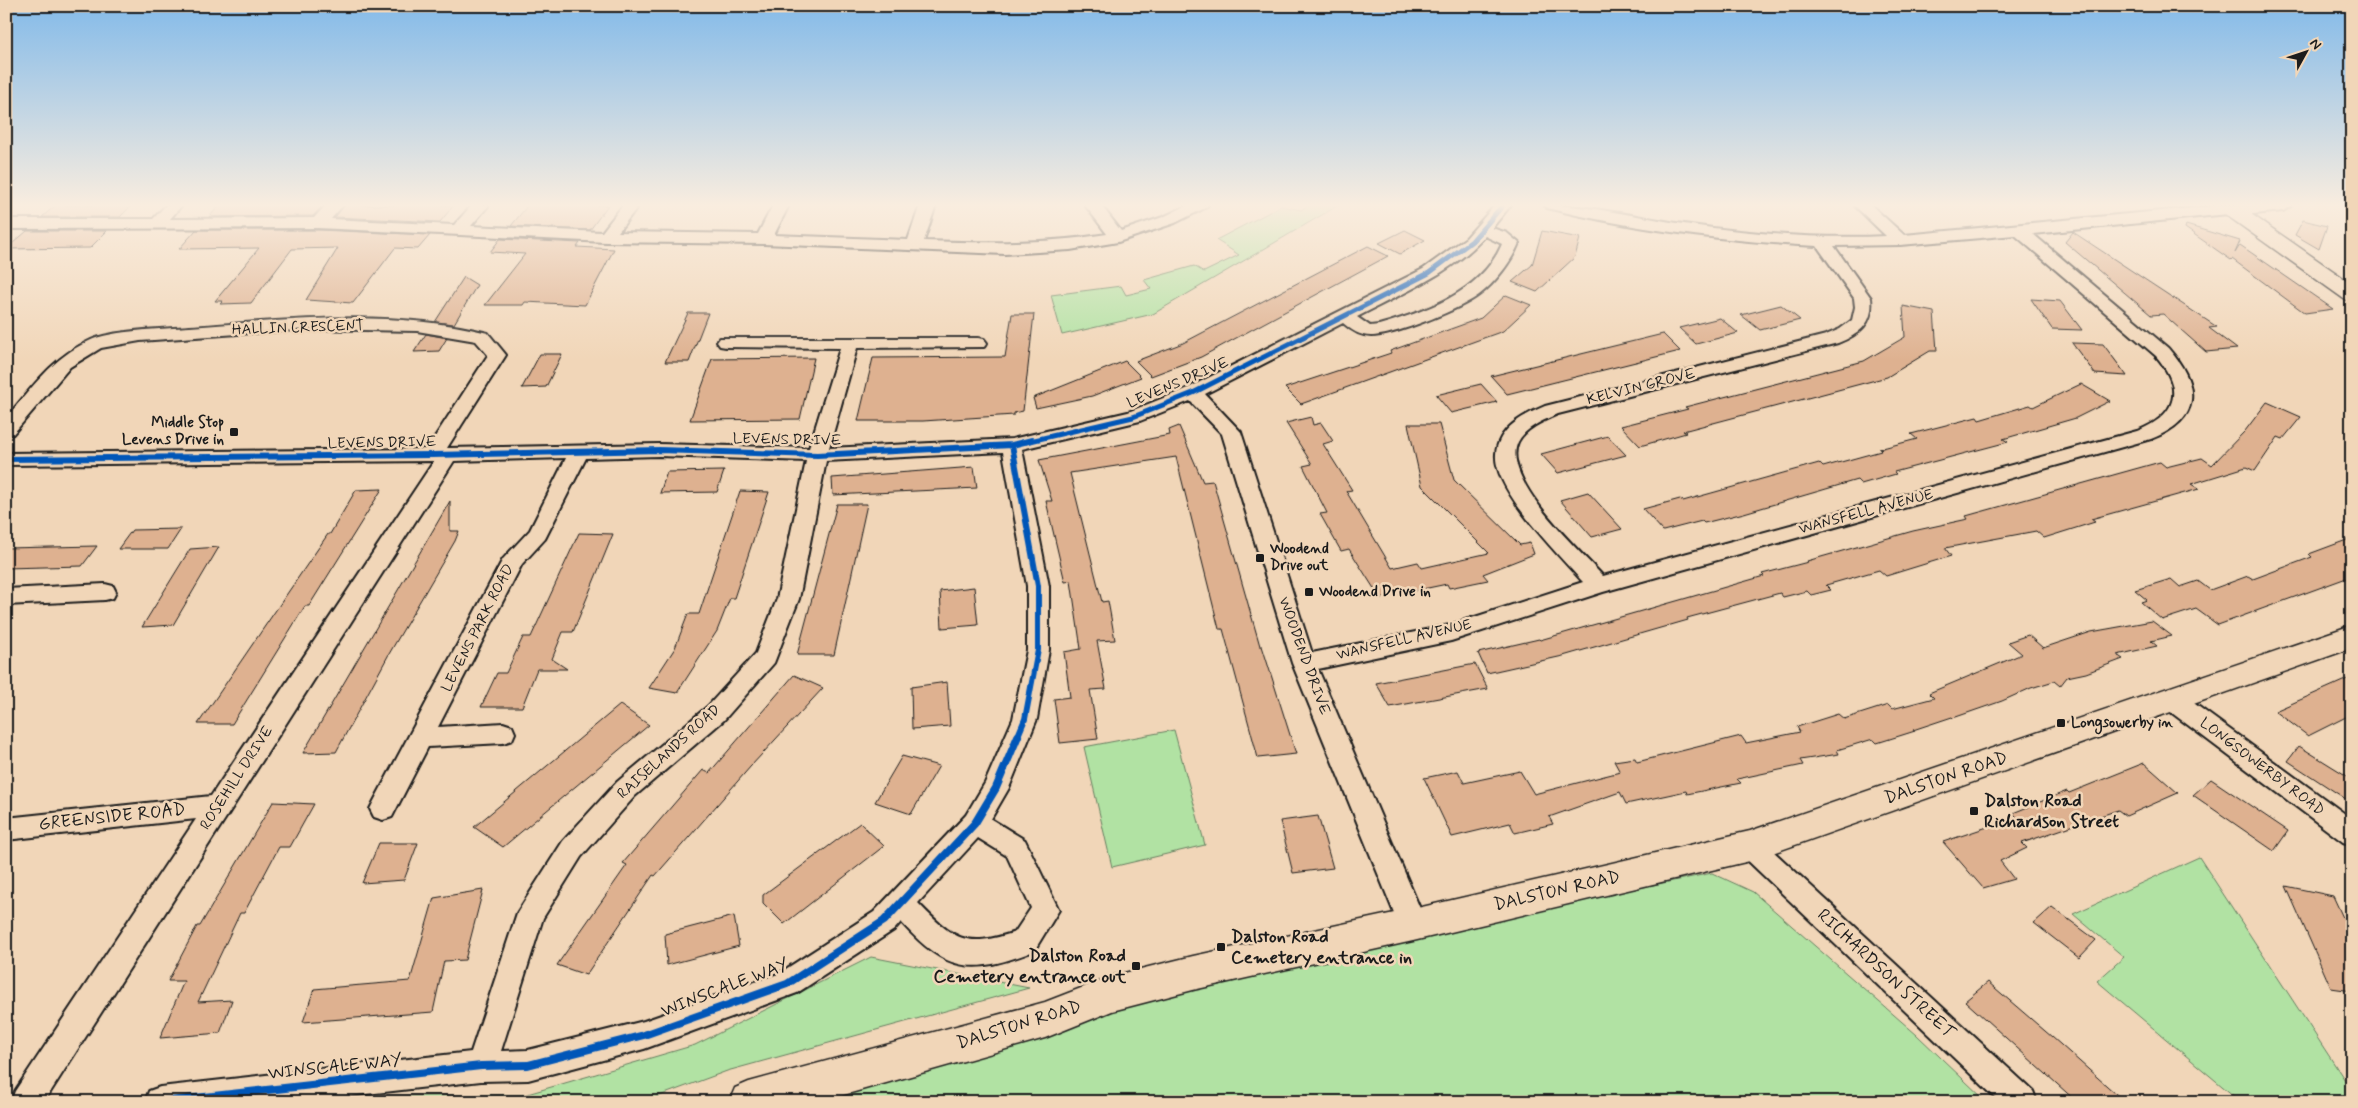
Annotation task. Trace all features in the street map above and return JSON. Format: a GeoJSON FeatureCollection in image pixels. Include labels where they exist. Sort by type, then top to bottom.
{"type":"FeatureCollection","features":[{"type":"Feature","properties":{"kind":"main road"},"geometry":{"type":"LineString","coordinates":[[2299,257],[2352,294]]}},
{"type":"Feature","properties":{"kind":"main road","name":"DALSTON ROAD"},"geometry":{"type":"LineString","coordinates":[[749,1102],[1044,1020],[1112,994],[1193,973],[1413,925],[1750,846],[2352,636]]}},
{"type":"Feature","properties":{"kind":"street","name":"LEVENS DRIVE"},"geometry":{"type":"LineString","coordinates":[[6,459],[440,455],[659,450],[818,455],[1012,444],[1133,417],[1193,393],[1430,273],[1451,257]]}},
{"type":"Feature","properties":{"kind":"street"},"geometry":{"type":"LineString","coordinates":[[1345,316],[1357,326],[1372,331],[1447,306],[1469,295],[1487,277],[1503,257]]}},
{"type":"Feature","properties":{"kind":"street","name":"KELVIN GROVE"},"geometry":{"type":"LineString","coordinates":[[1599,585],[1526,502],[1514,485],[1505,456],[1507,445],[1513,434],[1523,424],[1552,410],[1832,339],[1851,330],[1863,316],[1862,298],[1833,257]]}},
{"type":"Feature","properties":{"kind":"street","name":"WANSFELL AVENUE"},"geometry":{"type":"LineString","coordinates":[[1304,663],[1451,632],[1599,585],[2144,435],[2159,429],[2173,418],[2180,405],[2183,392],[2180,379],[2162,352],[2050,257]]}},
{"type":"Feature","properties":{"kind":"street","name":"HALLIN CRESCENT"},"geometry":{"type":"LineString","coordinates":[[6,430],[64,363],[96,344],[140,336],[309,324],[417,326],[482,337],[497,355],[440,455]]}},
{"type":"Feature","properties":{"kind":"street"},"geometry":{"type":"LineString","coordinates":[[726,342],[850,344],[978,343]]}},
{"type":"Feature","properties":{"kind":"street","name":"RAISELANDS ROAD"},"geometry":{"type":"LineString","coordinates":[[481,1066],[531,912],[572,849],[626,788],[716,713],[766,657],[788,599],[818,455],[850,344]]}},
{"type":"Feature","properties":{"kind":"street","name":"WOODEND DRIVE"},"geometry":{"type":"LineString","coordinates":[[1193,393],[1231,432],[1304,663],[1413,925]]}},
{"type":"Feature","properties":{"kind":"street","name":"WINSCALE WAY"},"geometry":{"type":"LineString","coordinates":[[160,1102],[481,1066],[528,1065],[644,1035],[787,984],[884,921],[975,823],[996,788],[1025,719],[1038,650],[1038,586],[1012,444]]}},
{"type":"Feature","properties":{"kind":"street","name":"LEVENS PARK ROAD"},"geometry":{"type":"LineString","coordinates":[[383,809],[514,560],[538,534],[579,452]]}},
{"type":"Feature","properties":{"kind":"street","name":"ROSEHILL DRIVE"},"geometry":{"type":"LineString","coordinates":[[26,1102],[219,806],[440,455]]}},
{"type":"Feature","properties":{"kind":"street"},"geometry":{"type":"LineString","coordinates":[[6,597],[105,592]]}},
{"type":"Feature","properties":{"kind":"street","name":"LONGSOWERBY ROAD"},"geometry":{"type":"LineString","coordinates":[[2172,700],[2352,834]]}},
{"type":"Feature","properties":{"kind":"street"},"geometry":{"type":"LineString","coordinates":[[421,738],[503,733]]}},
{"type":"Feature","properties":{"kind":"street","name":"GREENSIDE ROAD"},"geometry":{"type":"LineString","coordinates":[[6,829],[219,806]]}},
{"type":"Feature","properties":{"kind":"street"},"geometry":{"type":"LineString","coordinates":[[901,903],[926,931],[956,951],[983,954],[1024,942],[1045,910],[1016,848],[975,823]]}},
{"type":"Feature","properties":{"kind":"street","name":"RICHARDSON STREET"},"geometry":{"type":"LineString","coordinates":[[1750,846],[2022,1102]]}},
{"type":"Feature","properties":{"kind":"green space"},"geometry":{"type":"Polygon","coordinates":[[[1235,257],[1251,257],[1153,314],[1062,335],[1051,295],[1121,286],[1126,295],[1151,289],[1144,280],[1194,266],[1204,272],[1235,257]]]}},
{"type":"Feature","properties":{"kind":"green space"},"geometry":{"type":"Polygon","coordinates":[[[1174,730],[1205,845],[1112,867],[1084,747],[1174,730]]]}},
{"type":"Feature","properties":{"kind":"green space"},"geometry":{"type":"Polygon","coordinates":[[[2199,857],[2352,1091],[2352,1102],[2241,1102],[2097,981],[2124,957],[2073,914],[2199,857]]]}},
{"type":"Feature","properties":{"kind":"green space"},"geometry":{"type":"Polygon","coordinates":[[[1712,873],[1753,892],[1917,1035],[1987,1102],[749,1102],[1193,979],[1712,873]]]}},
{"type":"Feature","properties":{"kind":"green space"},"geometry":{"type":"Polygon","coordinates":[[[871,957],[1029,988],[727,1071],[643,1102],[362,1102],[412,1096],[524,1095],[695,1045],[871,957]]]}},
{"type":"Feature","properties":{"kind":"building"},"geometry":{"type":"Polygon","coordinates":[[[252,257],[286,257],[251,303],[220,304],[223,301],[215,301],[252,257]]]}},
{"type":"Feature","properties":{"kind":"building"},"geometry":{"type":"Polygon","coordinates":[[[333,257],[388,257],[353,303],[306,300],[333,257]]]}},
{"type":"Feature","properties":{"kind":"building"},"geometry":{"type":"Polygon","coordinates":[[[523,257],[610,257],[585,305],[525,302],[523,305],[485,305],[523,257]]]}},
{"type":"Feature","properties":{"kind":"building"},"geometry":{"type":"Polygon","coordinates":[[[1348,257],[1387,257],[1201,357],[1151,376],[1136,361],[1183,343],[1348,257]]]}},
{"type":"Feature","properties":{"kind":"building"},"geometry":{"type":"Polygon","coordinates":[[[1534,257],[1575,257],[1537,292],[1512,282],[1532,265],[1534,257]]]}},
{"type":"Feature","properties":{"kind":"building"},"geometry":{"type":"Polygon","coordinates":[[[2082,257],[2110,257],[2217,327],[2209,328],[2237,349],[2206,352],[2163,314],[2151,315],[2082,257]]]}},
{"type":"Feature","properties":{"kind":"building"},"geometry":{"type":"Polygon","coordinates":[[[2226,257],[2257,257],[2333,309],[2305,313],[2226,257]]]}},
{"type":"Feature","properties":{"kind":"building"},"geometry":{"type":"Polygon","coordinates":[[[464,277],[477,285],[454,324],[435,322],[464,277]]]}},
{"type":"Feature","properties":{"kind":"building"},"geometry":{"type":"Polygon","coordinates":[[[1506,295],[1531,305],[1503,331],[1301,404],[1285,388],[1391,353],[1390,351],[1481,318],[1506,295]]]}},
{"type":"Feature","properties":{"kind":"building"},"geometry":{"type":"Polygon","coordinates":[[[2031,299],[2060,301],[2082,330],[2052,329],[2031,299]]]}},
{"type":"Feature","properties":{"kind":"building"},"geometry":{"type":"Polygon","coordinates":[[[1781,305],[1800,320],[1760,330],[1741,315],[1781,305]]]}},
{"type":"Feature","properties":{"kind":"building"},"geometry":{"type":"Polygon","coordinates":[[[1903,306],[1934,312],[1937,351],[1930,351],[1887,377],[1683,431],[1686,433],[1640,446],[1621,426],[1688,409],[1685,407],[1864,361],[1905,337],[1903,306]]]}},
{"type":"Feature","properties":{"kind":"building"},"geometry":{"type":"Polygon","coordinates":[[[688,313],[708,313],[689,362],[665,362],[688,313]]]}},
{"type":"Feature","properties":{"kind":"building"},"geometry":{"type":"Polygon","coordinates":[[[1012,314],[1034,314],[1023,411],[1014,413],[1014,415],[923,421],[858,421],[873,358],[1005,357],[1012,314]]]}},
{"type":"Feature","properties":{"kind":"building"},"geometry":{"type":"Polygon","coordinates":[[[1720,318],[1738,333],[1696,344],[1679,328],[1720,318]]]}},
{"type":"Feature","properties":{"kind":"building"},"geometry":{"type":"Polygon","coordinates":[[[426,334],[447,338],[439,351],[414,352],[426,334]]]}},
{"type":"Feature","properties":{"kind":"building"},"geometry":{"type":"Polygon","coordinates":[[[1663,334],[1680,351],[1507,394],[1491,376],[1663,334]]]}},
{"type":"Feature","properties":{"kind":"building"},"geometry":{"type":"Polygon","coordinates":[[[2072,343],[2103,344],[2127,376],[2095,374],[2072,343]]]}},
{"type":"Feature","properties":{"kind":"building"},"geometry":{"type":"Polygon","coordinates":[[[540,354],[562,354],[546,387],[522,388],[540,354]]]}},
{"type":"Feature","properties":{"kind":"building"},"geometry":{"type":"Polygon","coordinates":[[[814,358],[800,419],[690,420],[712,359],[814,358]]]}},
{"type":"Feature","properties":{"kind":"building"},"geometry":{"type":"Polygon","coordinates":[[[1125,361],[1141,377],[1092,396],[1036,408],[1033,398],[1125,361]]]}},
{"type":"Feature","properties":{"kind":"building"},"geometry":{"type":"Polygon","coordinates":[[[1481,384],[1497,402],[1451,413],[1436,395],[1481,384]]]}},
{"type":"Feature","properties":{"kind":"building"},"geometry":{"type":"Polygon","coordinates":[[[2081,384],[2110,401],[2076,418],[2003,439],[2008,442],[1894,472],[1896,474],[1861,484],[1857,480],[1744,513],[1663,531],[1643,509],[1680,499],[1683,501],[1819,463],[1823,467],[1881,451],[1879,449],[1917,439],[1911,434],[1977,417],[1979,420],[2030,405],[2033,407],[2081,384]]]}},
{"type":"Feature","properties":{"kind":"building"},"geometry":{"type":"Polygon","coordinates":[[[2267,402],[2301,417],[2283,439],[2278,437],[2255,471],[2246,467],[2191,484],[2199,489],[2091,519],[2095,522],[2044,538],[2036,531],[1945,548],[1951,556],[1886,576],[1879,570],[1826,585],[1831,590],[1811,595],[1807,591],[1783,597],[1780,593],[1687,618],[1688,620],[1563,656],[1487,673],[1478,653],[1540,640],[1764,576],[1762,574],[1807,561],[1913,531],[1968,519],[1966,516],[2160,462],[2166,467],[2202,458],[2212,465],[2245,431],[2267,402]]]}},
{"type":"Feature","properties":{"kind":"building"},"geometry":{"type":"Polygon","coordinates":[[[1311,417],[1313,425],[1321,423],[1333,441],[1323,444],[1352,490],[1346,491],[1392,568],[1418,562],[1422,568],[1489,553],[1422,486],[1408,424],[1439,424],[1454,480],[1520,545],[1530,543],[1534,554],[1483,574],[1488,580],[1449,588],[1447,584],[1380,598],[1349,549],[1341,551],[1320,514],[1327,513],[1303,466],[1312,464],[1286,423],[1311,417]]]}},
{"type":"Feature","properties":{"kind":"building"},"geometry":{"type":"Polygon","coordinates":[[[1179,426],[1203,482],[1213,481],[1260,646],[1262,646],[1296,754],[1258,758],[1223,629],[1219,629],[1176,457],[1070,473],[1102,602],[1108,601],[1115,640],[1097,641],[1106,689],[1090,690],[1098,739],[1060,743],[1054,699],[1070,697],[1064,652],[1081,649],[1071,581],[1065,582],[1046,501],[1052,501],[1039,460],[1170,435],[1169,430],[1179,426]]]}},
{"type":"Feature","properties":{"kind":"building"},"geometry":{"type":"Polygon","coordinates":[[[1608,436],[1626,455],[1558,473],[1541,454],[1608,436]]]}},
{"type":"Feature","properties":{"kind":"building"},"geometry":{"type":"Polygon","coordinates":[[[974,467],[977,488],[833,495],[832,478],[974,467]]]}},
{"type":"Feature","properties":{"kind":"building"},"geometry":{"type":"Polygon","coordinates":[[[724,471],[717,492],[660,493],[667,472],[724,471]]]}},
{"type":"Feature","properties":{"kind":"building"},"geometry":{"type":"Polygon","coordinates":[[[382,489],[309,606],[305,606],[232,724],[198,724],[328,534],[330,534],[356,490],[382,489]]]}},
{"type":"Feature","properties":{"kind":"building"},"geometry":{"type":"Polygon","coordinates":[[[740,491],[769,492],[734,598],[730,598],[717,631],[677,693],[649,688],[675,648],[688,614],[699,614],[740,491]]]}},
{"type":"Feature","properties":{"kind":"building"},"geometry":{"type":"Polygon","coordinates":[[[1588,492],[1622,529],[1592,537],[1560,500],[1588,492]]]}},
{"type":"Feature","properties":{"kind":"building"},"geometry":{"type":"Polygon","coordinates":[[[450,501],[450,531],[459,531],[455,541],[389,654],[336,752],[303,753],[450,501]]]}},
{"type":"Feature","properties":{"kind":"building"},"geometry":{"type":"Polygon","coordinates":[[[837,504],[867,504],[834,655],[797,655],[837,504]]]}},
{"type":"Feature","properties":{"kind":"building"},"geometry":{"type":"Polygon","coordinates":[[[181,529],[168,549],[118,549],[132,530],[181,529]]]}},
{"type":"Feature","properties":{"kind":"building"},"geometry":{"type":"Polygon","coordinates":[[[579,533],[613,534],[573,632],[563,632],[552,659],[567,669],[537,669],[522,707],[481,707],[497,673],[506,673],[523,637],[531,637],[579,533]]]}},
{"type":"Feature","properties":{"kind":"building"},"geometry":{"type":"Polygon","coordinates":[[[2352,538],[2352,576],[2218,625],[2196,609],[2162,620],[2141,602],[2147,600],[2135,590],[2171,579],[2180,587],[2198,581],[2210,590],[2248,576],[2253,579],[2312,557],[2309,554],[2352,538]]]}},
{"type":"Feature","properties":{"kind":"building"},"geometry":{"type":"Polygon","coordinates":[[[97,546],[82,566],[6,568],[6,548],[97,546]]]}},
{"type":"Feature","properties":{"kind":"building"},"geometry":{"type":"Polygon","coordinates":[[[219,547],[173,625],[142,627],[190,549],[219,547]]]}},
{"type":"Feature","properties":{"kind":"building"},"geometry":{"type":"Polygon","coordinates":[[[974,587],[978,625],[942,628],[940,591],[974,587]]]}},
{"type":"Feature","properties":{"kind":"building"},"geometry":{"type":"Polygon","coordinates":[[[2152,621],[2172,636],[2151,641],[2157,646],[2117,655],[2123,659],[2086,673],[2067,677],[2060,686],[2054,681],[2031,688],[2002,701],[1877,743],[1873,739],[1837,750],[1839,754],[1800,760],[1803,765],[1737,779],[1741,783],[1687,794],[1686,791],[1626,804],[1620,792],[1549,817],[1553,824],[1515,833],[1510,823],[1452,837],[1424,778],[1458,771],[1464,783],[1520,771],[1534,794],[1620,772],[1614,761],[1635,758],[1637,762],[1741,736],[1746,743],[1800,732],[1797,727],[1838,714],[1844,719],[1888,705],[1892,709],[1934,698],[1929,693],[2022,654],[2008,642],[2028,635],[2043,648],[2091,632],[2152,621]]]}},
{"type":"Feature","properties":{"kind":"building"},"geometry":{"type":"Polygon","coordinates":[[[1475,664],[1488,689],[1390,707],[1376,683],[1475,664]]]}},
{"type":"Feature","properties":{"kind":"building"},"geometry":{"type":"Polygon","coordinates":[[[794,675],[823,688],[751,766],[655,876],[653,875],[586,975],[557,965],[627,865],[623,863],[703,770],[709,773],[794,675]]]}},
{"type":"Feature","properties":{"kind":"building"},"geometry":{"type":"Polygon","coordinates":[[[2352,677],[2352,714],[2308,736],[2275,711],[2352,677]]]}},
{"type":"Feature","properties":{"kind":"building"},"geometry":{"type":"Polygon","coordinates":[[[947,682],[950,726],[912,729],[911,687],[947,682]]]}},
{"type":"Feature","properties":{"kind":"building"},"geometry":{"type":"Polygon","coordinates":[[[620,705],[649,725],[503,847],[474,827],[620,705]]]}},
{"type":"Feature","properties":{"kind":"building"},"geometry":{"type":"Polygon","coordinates":[[[2299,746],[2352,779],[2352,803],[2288,761],[2299,746]]]}},
{"type":"Feature","properties":{"kind":"building"},"geometry":{"type":"Polygon","coordinates":[[[902,756],[939,766],[911,814],[875,802],[902,756]]]}},
{"type":"Feature","properties":{"kind":"building"},"geometry":{"type":"Polygon","coordinates":[[[2144,763],[2178,793],[2126,816],[2118,810],[2022,843],[2027,848],[2000,861],[2014,879],[1983,888],[1943,842],[2017,817],[2013,813],[2144,763]]]}},
{"type":"Feature","properties":{"kind":"building"},"geometry":{"type":"Polygon","coordinates":[[[2211,779],[2288,831],[2274,851],[2193,795],[2211,779]]]}},
{"type":"Feature","properties":{"kind":"building"},"geometry":{"type":"Polygon","coordinates":[[[273,802],[314,804],[290,847],[279,847],[244,913],[240,913],[198,1002],[232,1000],[220,1033],[160,1038],[184,981],[168,981],[197,926],[200,926],[273,802]]]}},
{"type":"Feature","properties":{"kind":"building"},"geometry":{"type":"Polygon","coordinates":[[[1318,816],[1333,868],[1293,873],[1280,821],[1318,816]]]}},
{"type":"Feature","properties":{"kind":"building"},"geometry":{"type":"Polygon","coordinates":[[[860,823],[884,846],[784,924],[763,903],[763,895],[860,823]]]}},
{"type":"Feature","properties":{"kind":"building"},"geometry":{"type":"Polygon","coordinates":[[[379,843],[418,843],[404,880],[362,883],[379,843]]]}},
{"type":"Feature","properties":{"kind":"building"},"geometry":{"type":"Polygon","coordinates":[[[2286,886],[2333,896],[2352,937],[2352,991],[2331,988],[2286,886]]]}},
{"type":"Feature","properties":{"kind":"building"},"geometry":{"type":"Polygon","coordinates":[[[483,890],[465,960],[444,961],[433,1012],[303,1022],[314,989],[410,981],[434,898],[483,890]]]}},
{"type":"Feature","properties":{"kind":"building"},"geometry":{"type":"Polygon","coordinates":[[[2052,907],[2096,940],[2079,958],[2034,923],[2052,907]]]}},
{"type":"Feature","properties":{"kind":"building"},"geometry":{"type":"Polygon","coordinates":[[[734,916],[739,946],[667,965],[665,934],[734,916]]]}},
{"type":"Feature","properties":{"kind":"building"},"geometry":{"type":"Polygon","coordinates":[[[1988,982],[2125,1102],[2077,1102],[1965,1001],[1988,982]]]}},
{"type":"Feature","properties":{"kind":"cycle path"},"geometry":{"type":"LineString","coordinates":[[6,459],[433,455],[659,450],[817,455],[1012,445],[1133,417],[1193,393],[1429,273],[1451,257]]}},
{"type":"Feature","properties":{"kind":"cycle path"},"geometry":{"type":"LineString","coordinates":[[160,1102],[481,1066],[528,1065],[644,1035],[787,984],[884,921],[975,823],[996,788],[1025,719],[1038,650],[1038,586],[1012,445]]}},
{"type":"Feature","properties":{"kind":"place","name":"Middle Stop Levens Drive in"},"geometry":{"type":"Point","coordinates":[234,432]}},
{"type":"Feature","properties":{"kind":"place","name":"Woodend Drive out"},"geometry":{"type":"Point","coordinates":[1260,558]}},
{"type":"Feature","properties":{"kind":"place","name":"Woodend Drive in"},"geometry":{"type":"Point","coordinates":[1309,592]}},
{"type":"Feature","properties":{"kind":"place","name":"Longsowerby in"},"geometry":{"type":"Point","coordinates":[2061,723]}},
{"type":"Feature","properties":{"kind":"place","name":"Dalston Road Richardson Street"},"geometry":{"type":"Point","coordinates":[1974,811]}},
{"type":"Feature","properties":{"kind":"place","name":"Dalston Road Cemetery entrance in"},"geometry":{"type":"Point","coordinates":[1221,947]}},
{"type":"Feature","properties":{"kind":"place","name":"Dalston Road Cemetery entrance out"},"geometry":{"type":"Point","coordinates":[1136,966]}}]}
